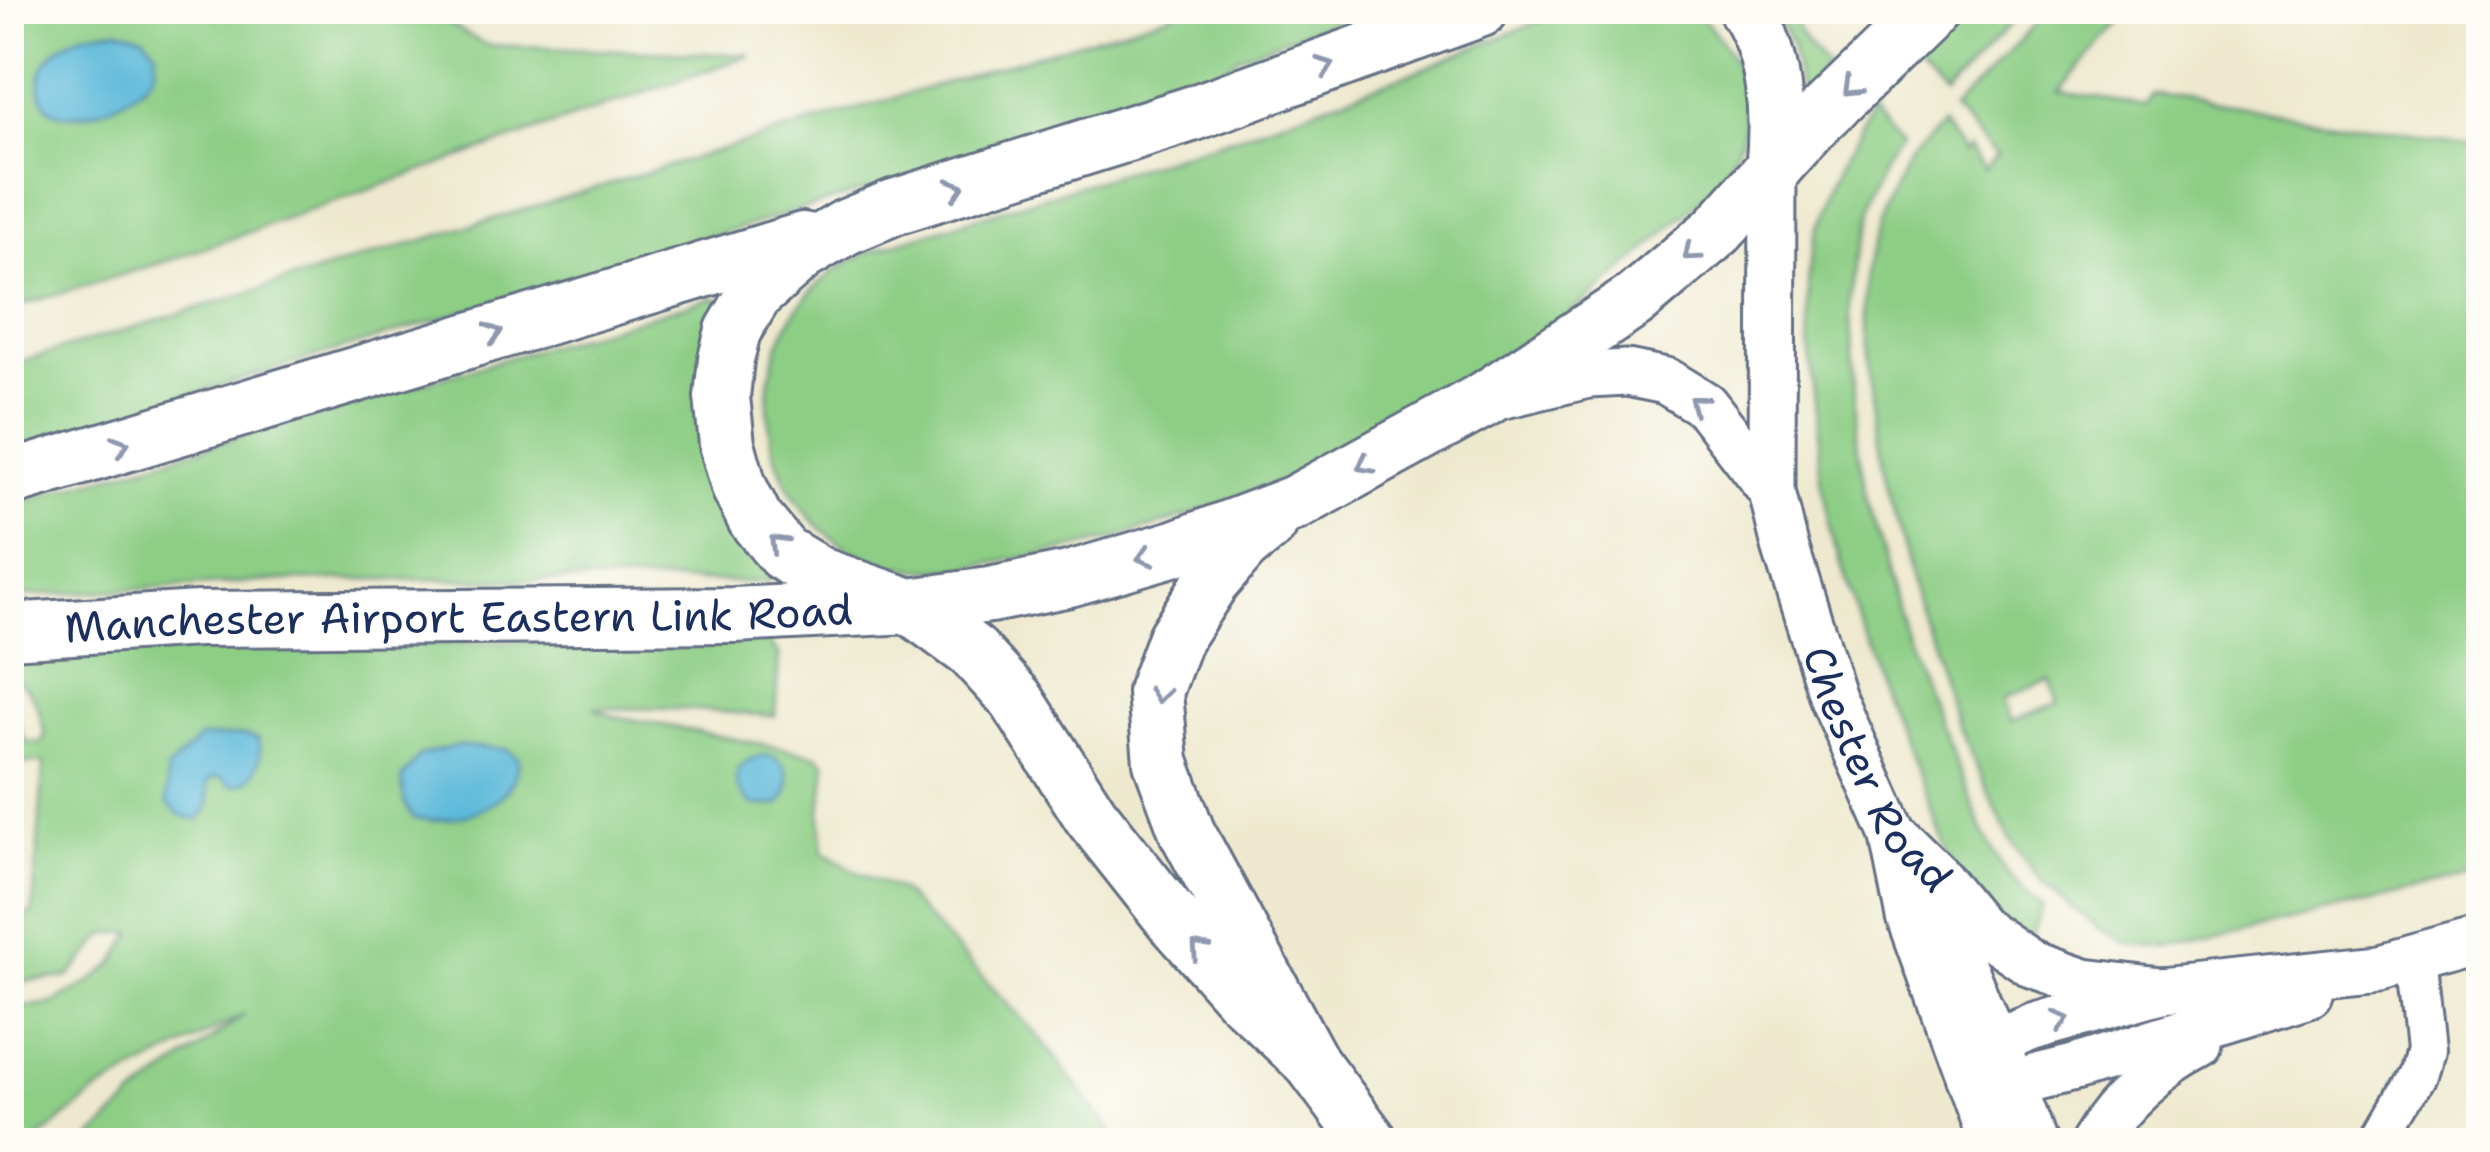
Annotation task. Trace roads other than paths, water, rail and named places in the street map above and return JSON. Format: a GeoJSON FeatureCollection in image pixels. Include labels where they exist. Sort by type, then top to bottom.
{"type":"FeatureCollection","features":[{"type":"Feature","properties":{"kind":"highway"},"geometry":{"type":"LineString","coordinates":[[9,479],[846,227],[894,207],[1191,115],[1481,9]]}},
{"type":"Feature","properties":{"kind":"highway"},"geometry":{"type":"LineString","coordinates":[[1746,9],[1765,47],[1776,124],[1773,170]]}},
{"type":"Feature","properties":{"kind":"highway"},"geometry":{"type":"LineString","coordinates":[[1371,1143],[1311,1062],[1187,832],[1161,762],[1155,692],[1174,638],[1243,544],[1295,503],[1485,399],[1634,301],[1718,230],[1811,126],[1932,9]]}},
{"type":"Feature","properties":{"kind":"highway"},"geometry":{"type":"LineString","coordinates":[[846,227],[802,253],[755,294],[733,332],[722,397],[727,444],[739,487],[755,519],[784,553],[820,575],[910,606],[973,652],[1016,699],[1091,816],[1171,917],[1241,996],[1311,1062]]}},
{"type":"Feature","properties":{"kind":"highway","name":"Manchester Airport Eastern Link Road"},"geometry":{"type":"LineString","coordinates":[[9,631],[198,619],[734,615],[910,606],[1069,579],[1175,548],[1295,503]]}},
{"type":"Feature","properties":{"kind":"highway"},"geometry":{"type":"LineString","coordinates":[[790,612],[890,637],[933,661],[1091,816]]}},
{"type":"Feature","properties":{"kind":"main road","name":"Chester Road"},"geometry":{"type":"LineString","coordinates":[[1773,170],[1772,492],[1785,546],[1833,698],[1893,833],[1933,872],[1950,937],[2014,1083],[2034,1143]]}},
{"type":"Feature","properties":{"kind":"main road","name":"Chester Road"},"geometry":{"type":"LineString","coordinates":[[1485,399],[1588,375],[1627,373],[1666,381],[1705,405],[1772,492]]}},
{"type":"Feature","properties":{"kind":"main road"},"geometry":{"type":"LineString","coordinates":[[1893,833],[1910,917],[1992,1143]]}},
{"type":"Feature","properties":{"kind":"main road"},"geometry":{"type":"LineString","coordinates":[[1933,872],[1979,928],[2032,964],[2085,982],[2162,991]]}},
{"type":"Feature","properties":{"kind":"main road"},"geometry":{"type":"LineString","coordinates":[[1968,1079],[2014,1083],[2074,1068],[2481,940]]}},
{"type":"Feature","properties":{"kind":"main road"},"geometry":{"type":"LineString","coordinates":[[1968,1079],[1996,1042],[2162,991],[2397,964]]}},
{"type":"Feature","properties":{"kind":"main road"},"geometry":{"type":"LineString","coordinates":[[2092,1143],[2113,1112],[2169,1061],[2283,1003]]}},
{"type":"Feature","properties":{"kind":"street"},"geometry":{"type":"LineString","coordinates":[[2378,1143],[2417,1076],[2424,1052],[2397,964]]}},
{"type":"Feature","properties":{"kind":"water"},"geometry":{"type":"Polygon","coordinates":[[[118,29],[144,36],[156,50],[149,79],[127,97],[97,111],[69,115],[52,109],[40,82],[50,57],[81,35],[118,29]]]}},
{"type":"Feature","properties":{"kind":"water"},"geometry":{"type":"Polygon","coordinates":[[[244,735],[258,739],[258,763],[252,776],[231,786],[213,777],[207,783],[208,808],[197,820],[180,815],[167,803],[167,770],[200,738],[244,735]]]}},
{"type":"Feature","properties":{"kind":"water"},"geometry":{"type":"Polygon","coordinates":[[[458,746],[506,749],[519,758],[507,790],[465,816],[413,818],[404,802],[402,778],[420,755],[458,746]]]}},
{"type":"Feature","properties":{"kind":"water"},"geometry":{"type":"Polygon","coordinates":[[[766,755],[781,763],[789,783],[779,805],[753,805],[739,789],[737,774],[746,762],[766,755]]]}}]}
